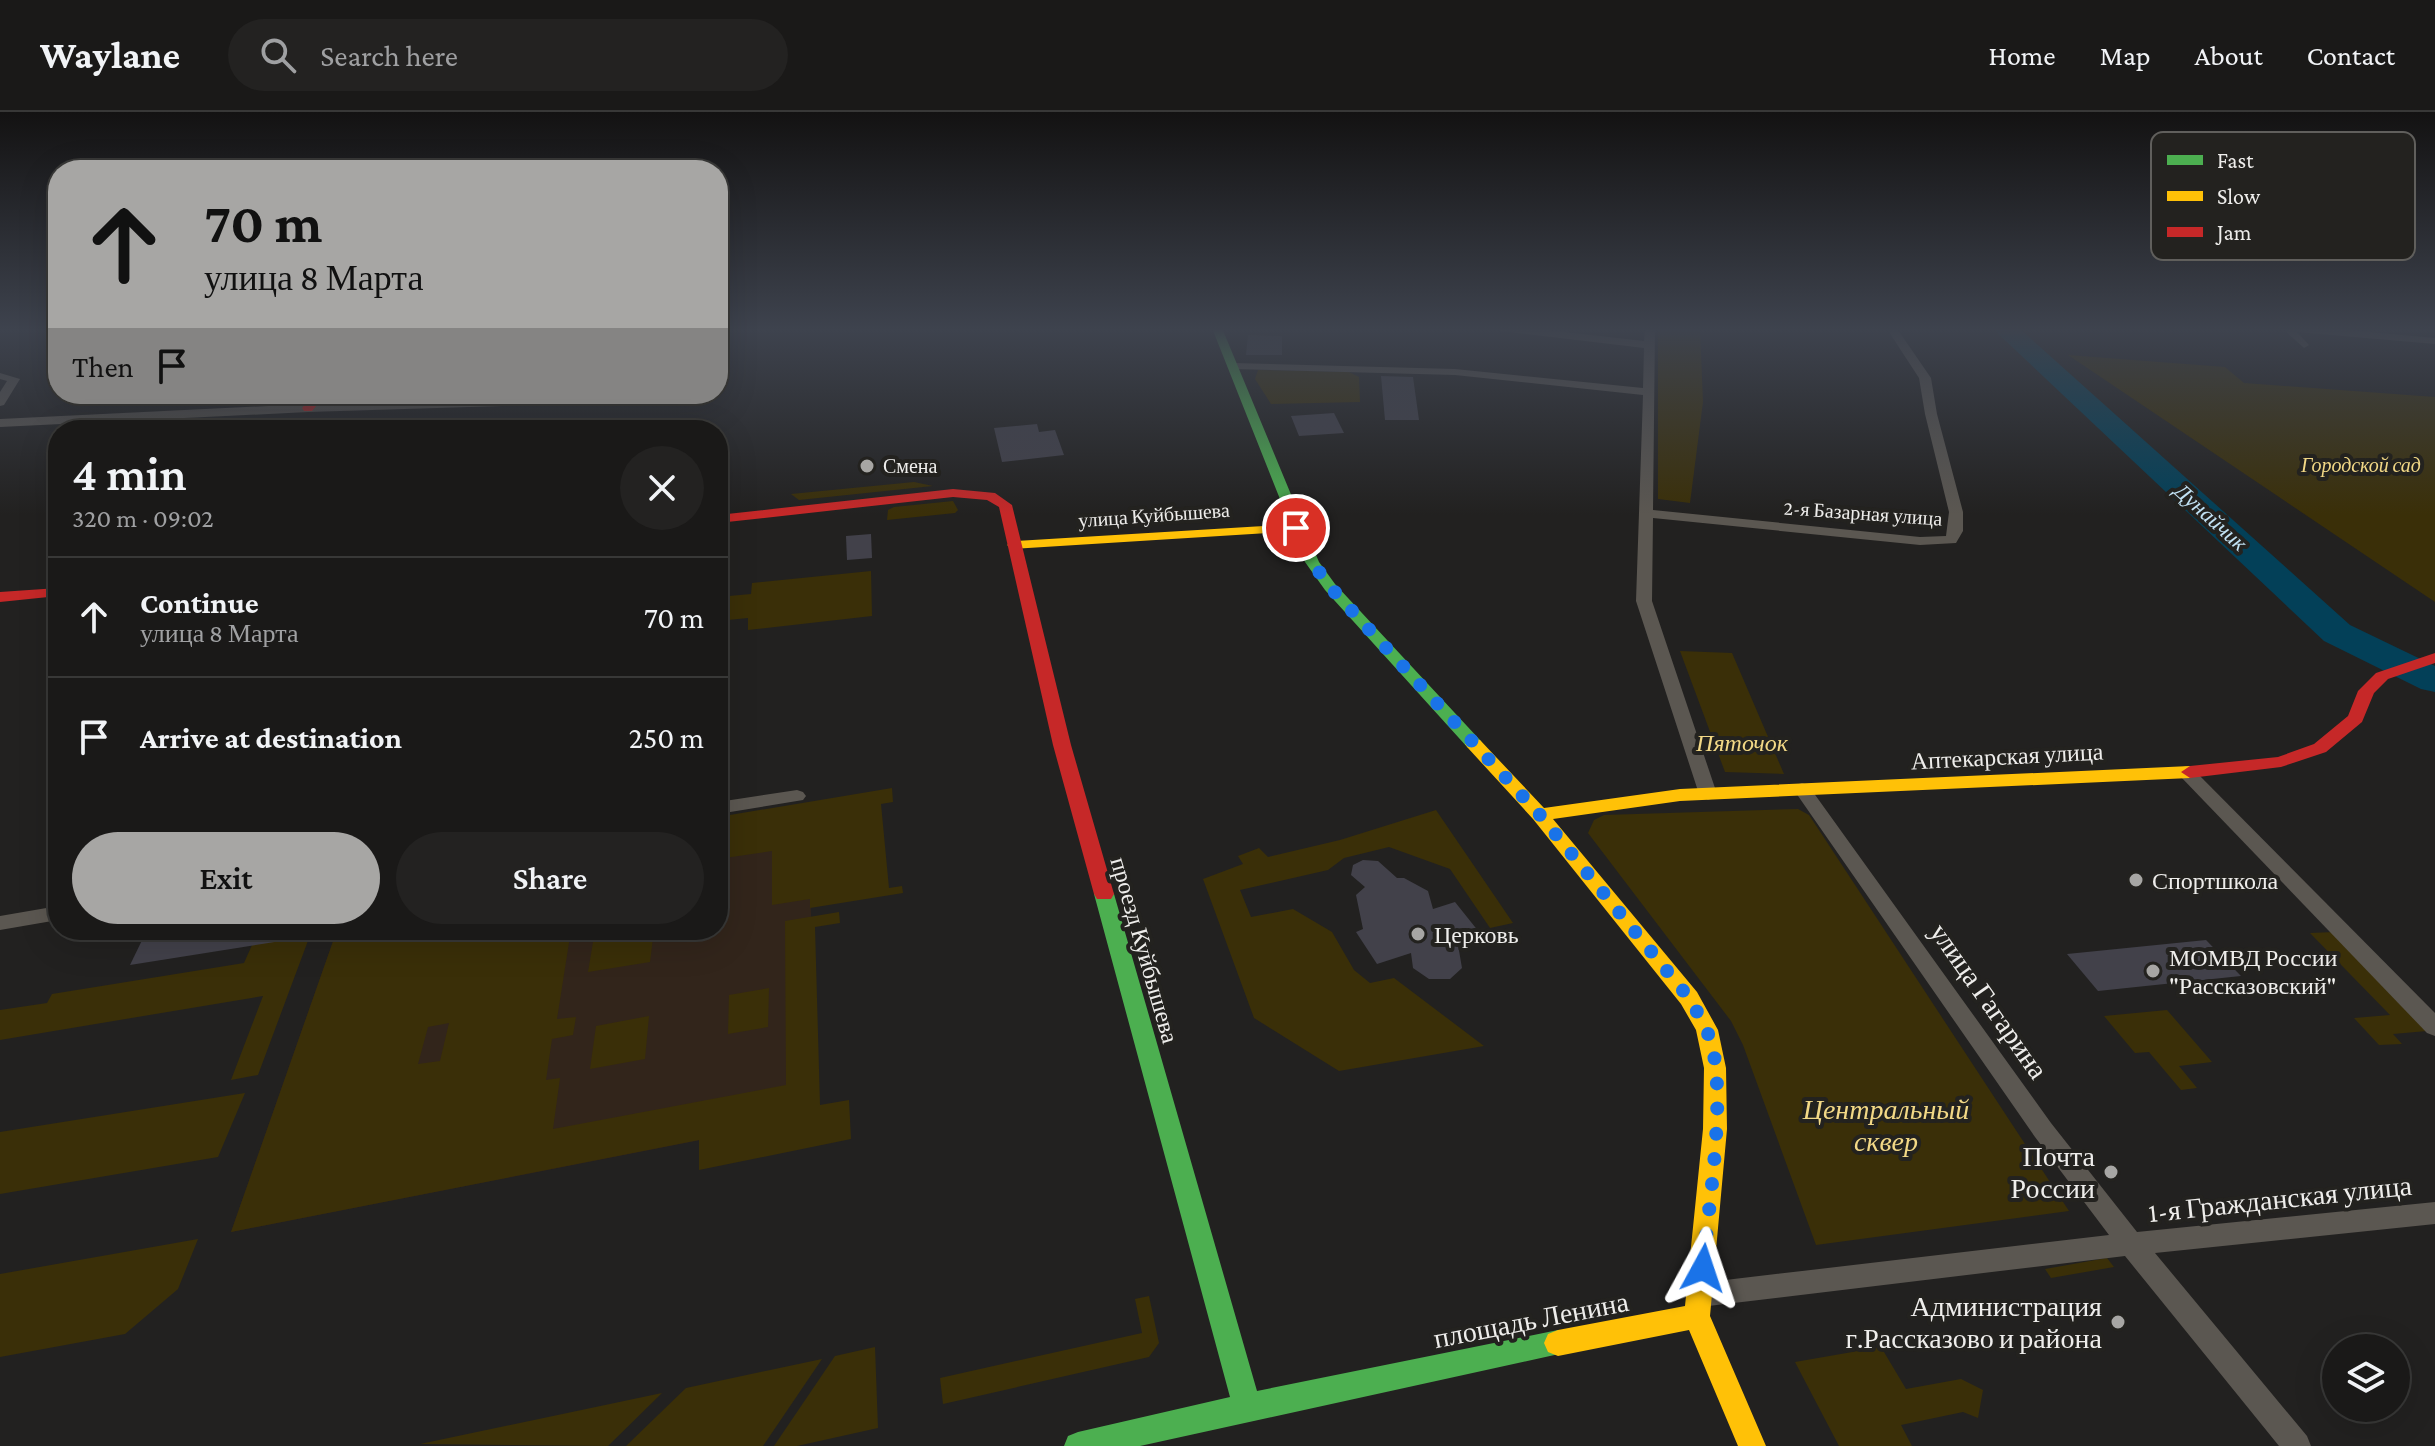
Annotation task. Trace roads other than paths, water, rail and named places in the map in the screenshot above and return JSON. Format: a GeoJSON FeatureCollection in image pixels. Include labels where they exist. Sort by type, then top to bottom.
{"type":"FeatureCollection","features":[{"type":"Feature","properties":{"kind":"street"},"geometry":{"type":"LineString","coordinates":[[1243,390],[1269,450],[1296,528],[1312,562],[1330,587],[1540,815],[1689,998],[1707,1030],[1715,1068],[1715,1129],[1699,1306],[1730,1395],[1752,1446]]}},
{"type":"Feature","properties":{"kind":"street"},"geometry":{"type":"LineString","coordinates":[[1632,390],[1649,392],[1644,601],[1708,794]]}},
{"type":"Feature","properties":{"kind":"street","name":"2-я Базарная улица"},"geometry":{"type":"LineString","coordinates":[[1646,513],[1920,541],[1951,540],[1956,531],[1956,512],[1928,390]]}},
{"type":"Feature","properties":{"kind":"street"},"geometry":{"type":"LineString","coordinates":[[0,423],[271,404]]}},
{"type":"Feature","properties":{"kind":"street","name":"проезд Куйбышева"},"geometry":{"type":"LineString","coordinates":[[728,518],[953,493],[990,496],[1005,505],[1062,745],[1247,1407]]}},
{"type":"Feature","properties":{"kind":"street","name":"улица Куйбышева"},"geometry":{"type":"LineString","coordinates":[[1014,545],[1296,528]]}},
{"type":"Feature","properties":{"kind":"street"},"geometry":{"type":"LineString","coordinates":[[0,597],[48,593]]}},
{"type":"Feature","properties":{"kind":"street","name":"Аптекарская улица"},"geometry":{"type":"LineString","coordinates":[[1540,815],[1708,794],[2186,772],[2281,762],[2320,748],[2356,718],[2366,691],[2382,676],[2435,658]]}},
{"type":"Feature","properties":{"kind":"street"},"geometry":{"type":"LineString","coordinates":[[2186,772],[2431,1019]]}},
{"type":"Feature","properties":{"kind":"street","name":"улица Гагарина"},"geometry":{"type":"LineString","coordinates":[[1802,789],[2035,1118],[2131,1244],[2297,1446]]}},
{"type":"Feature","properties":{"kind":"street"},"geometry":{"type":"LineString","coordinates":[[728,806],[797,796]]}},
{"type":"Feature","properties":{"kind":"street"},"geometry":{"type":"LineString","coordinates":[[0,923],[48,915]]}},
{"type":"Feature","properties":{"kind":"street","name":"1-я Гражданская улица"},"geometry":{"type":"LineString","coordinates":[[1699,1306],[2131,1244],[2435,1213]]}},
{"type":"Feature","properties":{"kind":"street","name":"площадь Ленина"},"geometry":{"type":"LineString","coordinates":[[1078,1446],[1699,1306]]}},
{"type":"Feature","properties":{"kind":"waterway","name":"Дунайчик"},"geometry":{"type":"LineString","coordinates":[[2072,390],[2337,633],[2435,681]]}},
{"type":"Feature","properties":{"kind":"place","name":"Смена"},"geometry":{"type":"Point","coordinates":[867,466]}},
{"type":"Feature","properties":{"kind":"place","name":"Спортшкола"},"geometry":{"type":"Point","coordinates":[2136,880]}},
{"type":"Feature","properties":{"kind":"place","name":"Церковь"},"geometry":{"type":"Point","coordinates":[1418,934]}},
{"type":"Feature","properties":{"kind":"place","name":"МОМВД России \"Рассказовский\""},"geometry":{"type":"Point","coordinates":[2153,971]}},
{"type":"Feature","properties":{"kind":"place","name":"Почта России"},"geometry":{"type":"Point","coordinates":[2111,1172]}},
{"type":"Feature","properties":{"kind":"place","name":"Администрация г.Рассказово и района"},"geometry":{"type":"Point","coordinates":[2118,1322]}},
{"type":"Feature","properties":{"kind":"park label","name":"Городской сад"},"geometry":{"type":"Point","coordinates":[2361,465]}},
{"type":"Feature","properties":{"kind":"park label","name":"Пяточок"},"geometry":{"type":"Point","coordinates":[1742,742]}},
{"type":"Feature","properties":{"kind":"park label","name":"Центральный сквер"},"geometry":{"type":"Point","coordinates":[1886,1125]}}]}
